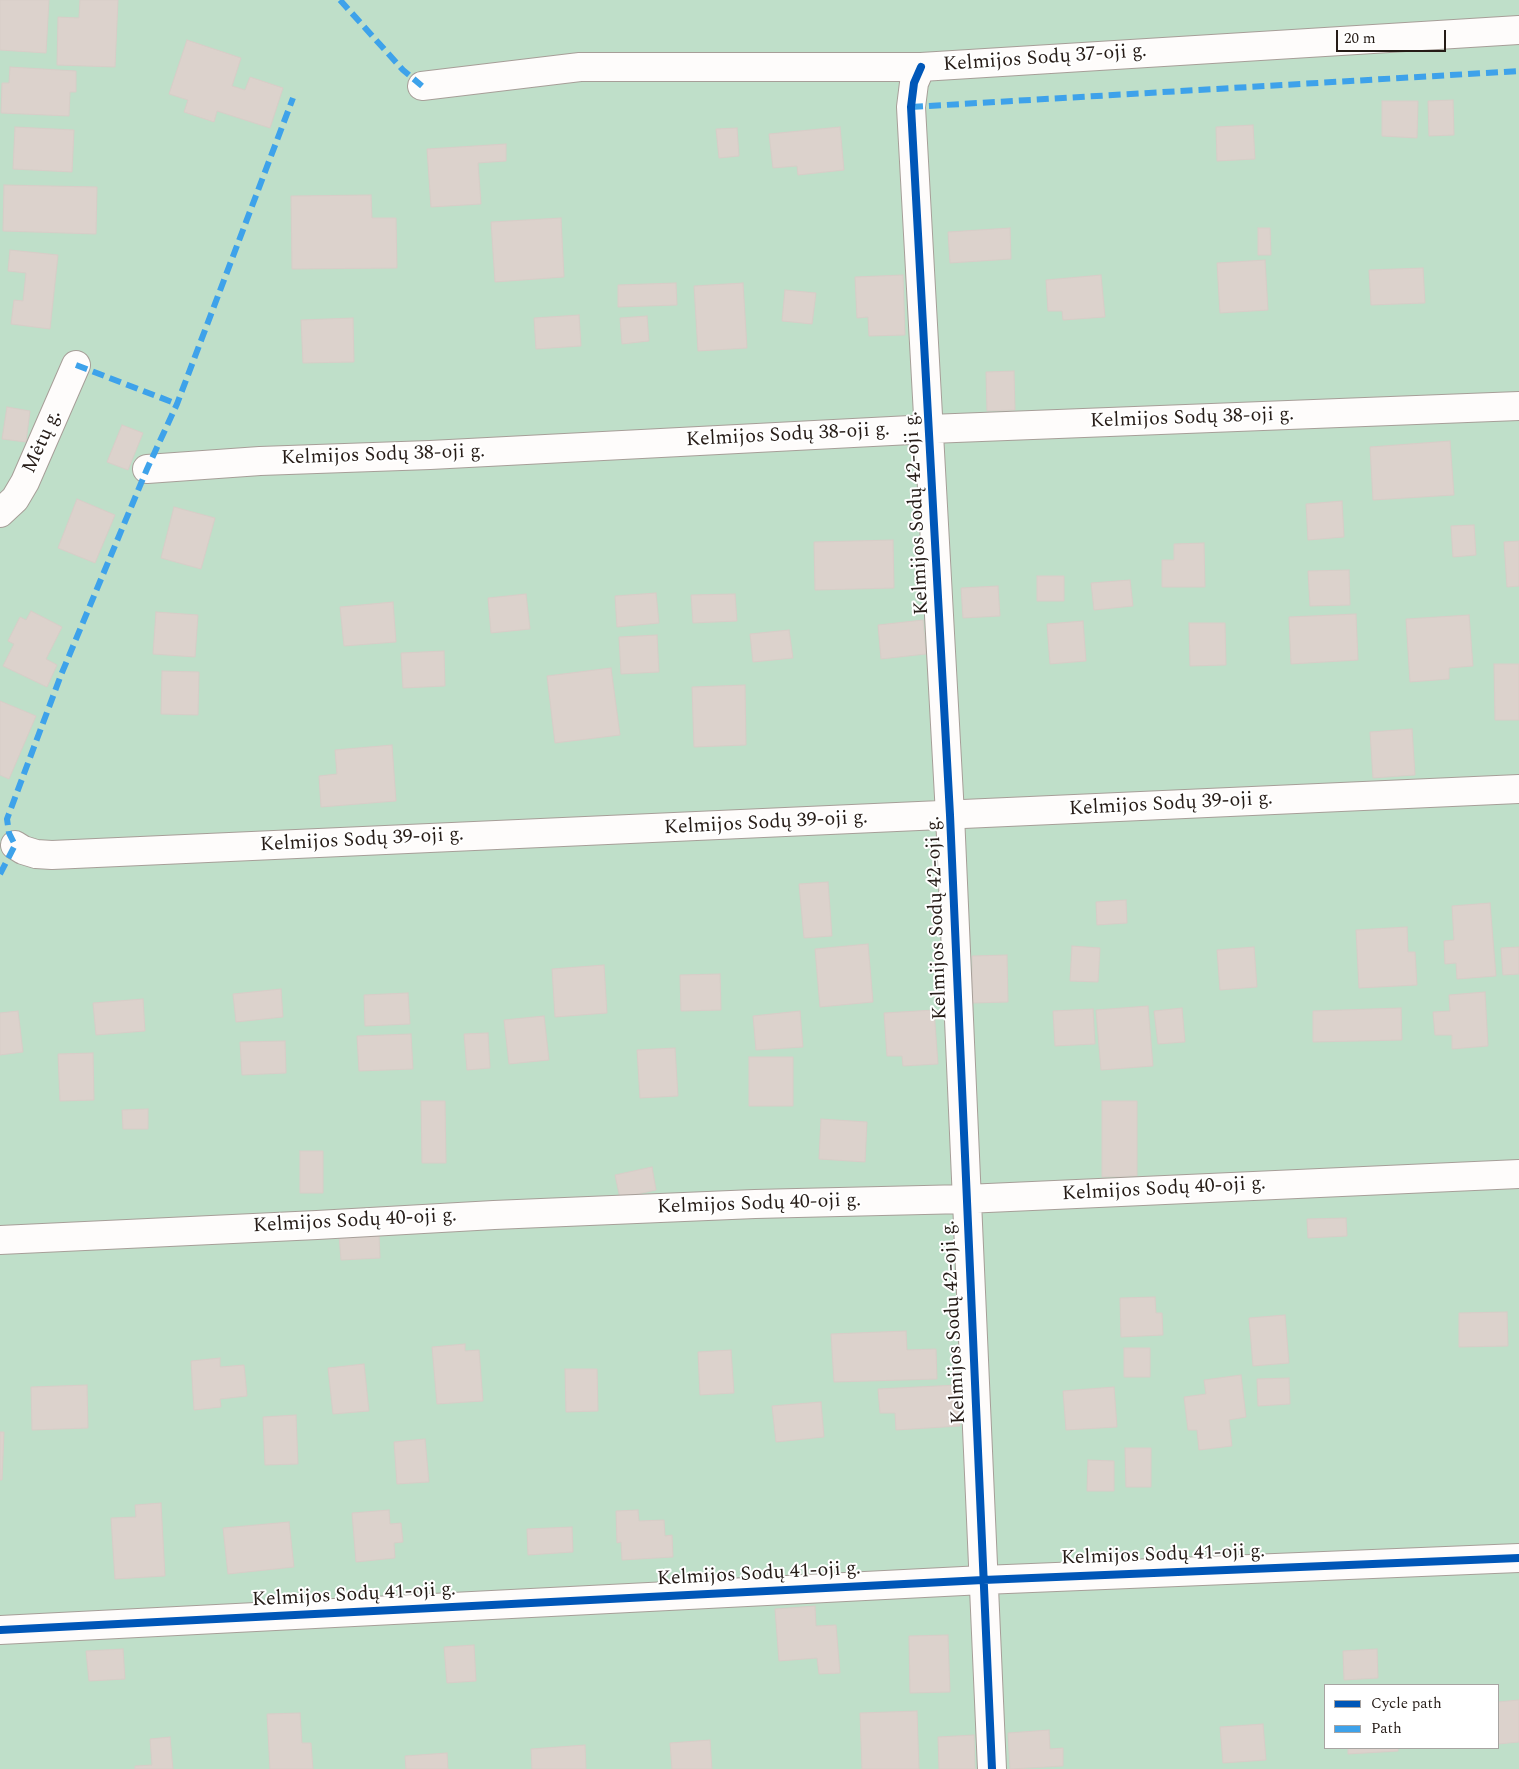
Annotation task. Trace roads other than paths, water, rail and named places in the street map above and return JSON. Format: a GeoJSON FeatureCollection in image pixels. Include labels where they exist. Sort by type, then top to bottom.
{"type":"FeatureCollection","features":[{"type":"Feature","properties":{"kind":"street","name":"Kelmijos Sodų 37-oji g."},"geometry":{"type":"LineString","coordinates":[[422,86],[580,67],[921,67],[1519,30]]}},
{"type":"Feature","properties":{"kind":"street","name":"Kelmijos Sodų 42-oji g."},"geometry":{"type":"LineString","coordinates":[[921,67],[914,84],[911,107],[950,815],[992,1769]]}},
{"type":"Feature","properties":{"kind":"street","name":"Mėtų g."},"geometry":{"type":"LineString","coordinates":[[0,513],[15,499],[25,482],[76,365]]}},
{"type":"Feature","properties":{"kind":"street","name":"Kelmijos Sodų 38-oji g."},"geometry":{"type":"LineString","coordinates":[[147,468],[930,429],[1519,406]]}},
{"type":"Feature","properties":{"kind":"street","name":"Kelmijos Sodų 39-oji g."},"geometry":{"type":"LineString","coordinates":[[15,845],[36,854],[52,855],[1519,789]]}},
{"type":"Feature","properties":{"kind":"street","name":"Kelmijos Sodų 40-oji g."},"geometry":{"type":"LineString","coordinates":[[0,1240],[513,1214],[755,1204],[966,1199],[1519,1174]]}},
{"type":"Feature","properties":{"kind":"street","name":"Kelmijos Sodų 41-oji g."},"geometry":{"type":"LineString","coordinates":[[0,1630],[983,1580],[1519,1558]]}}]}
